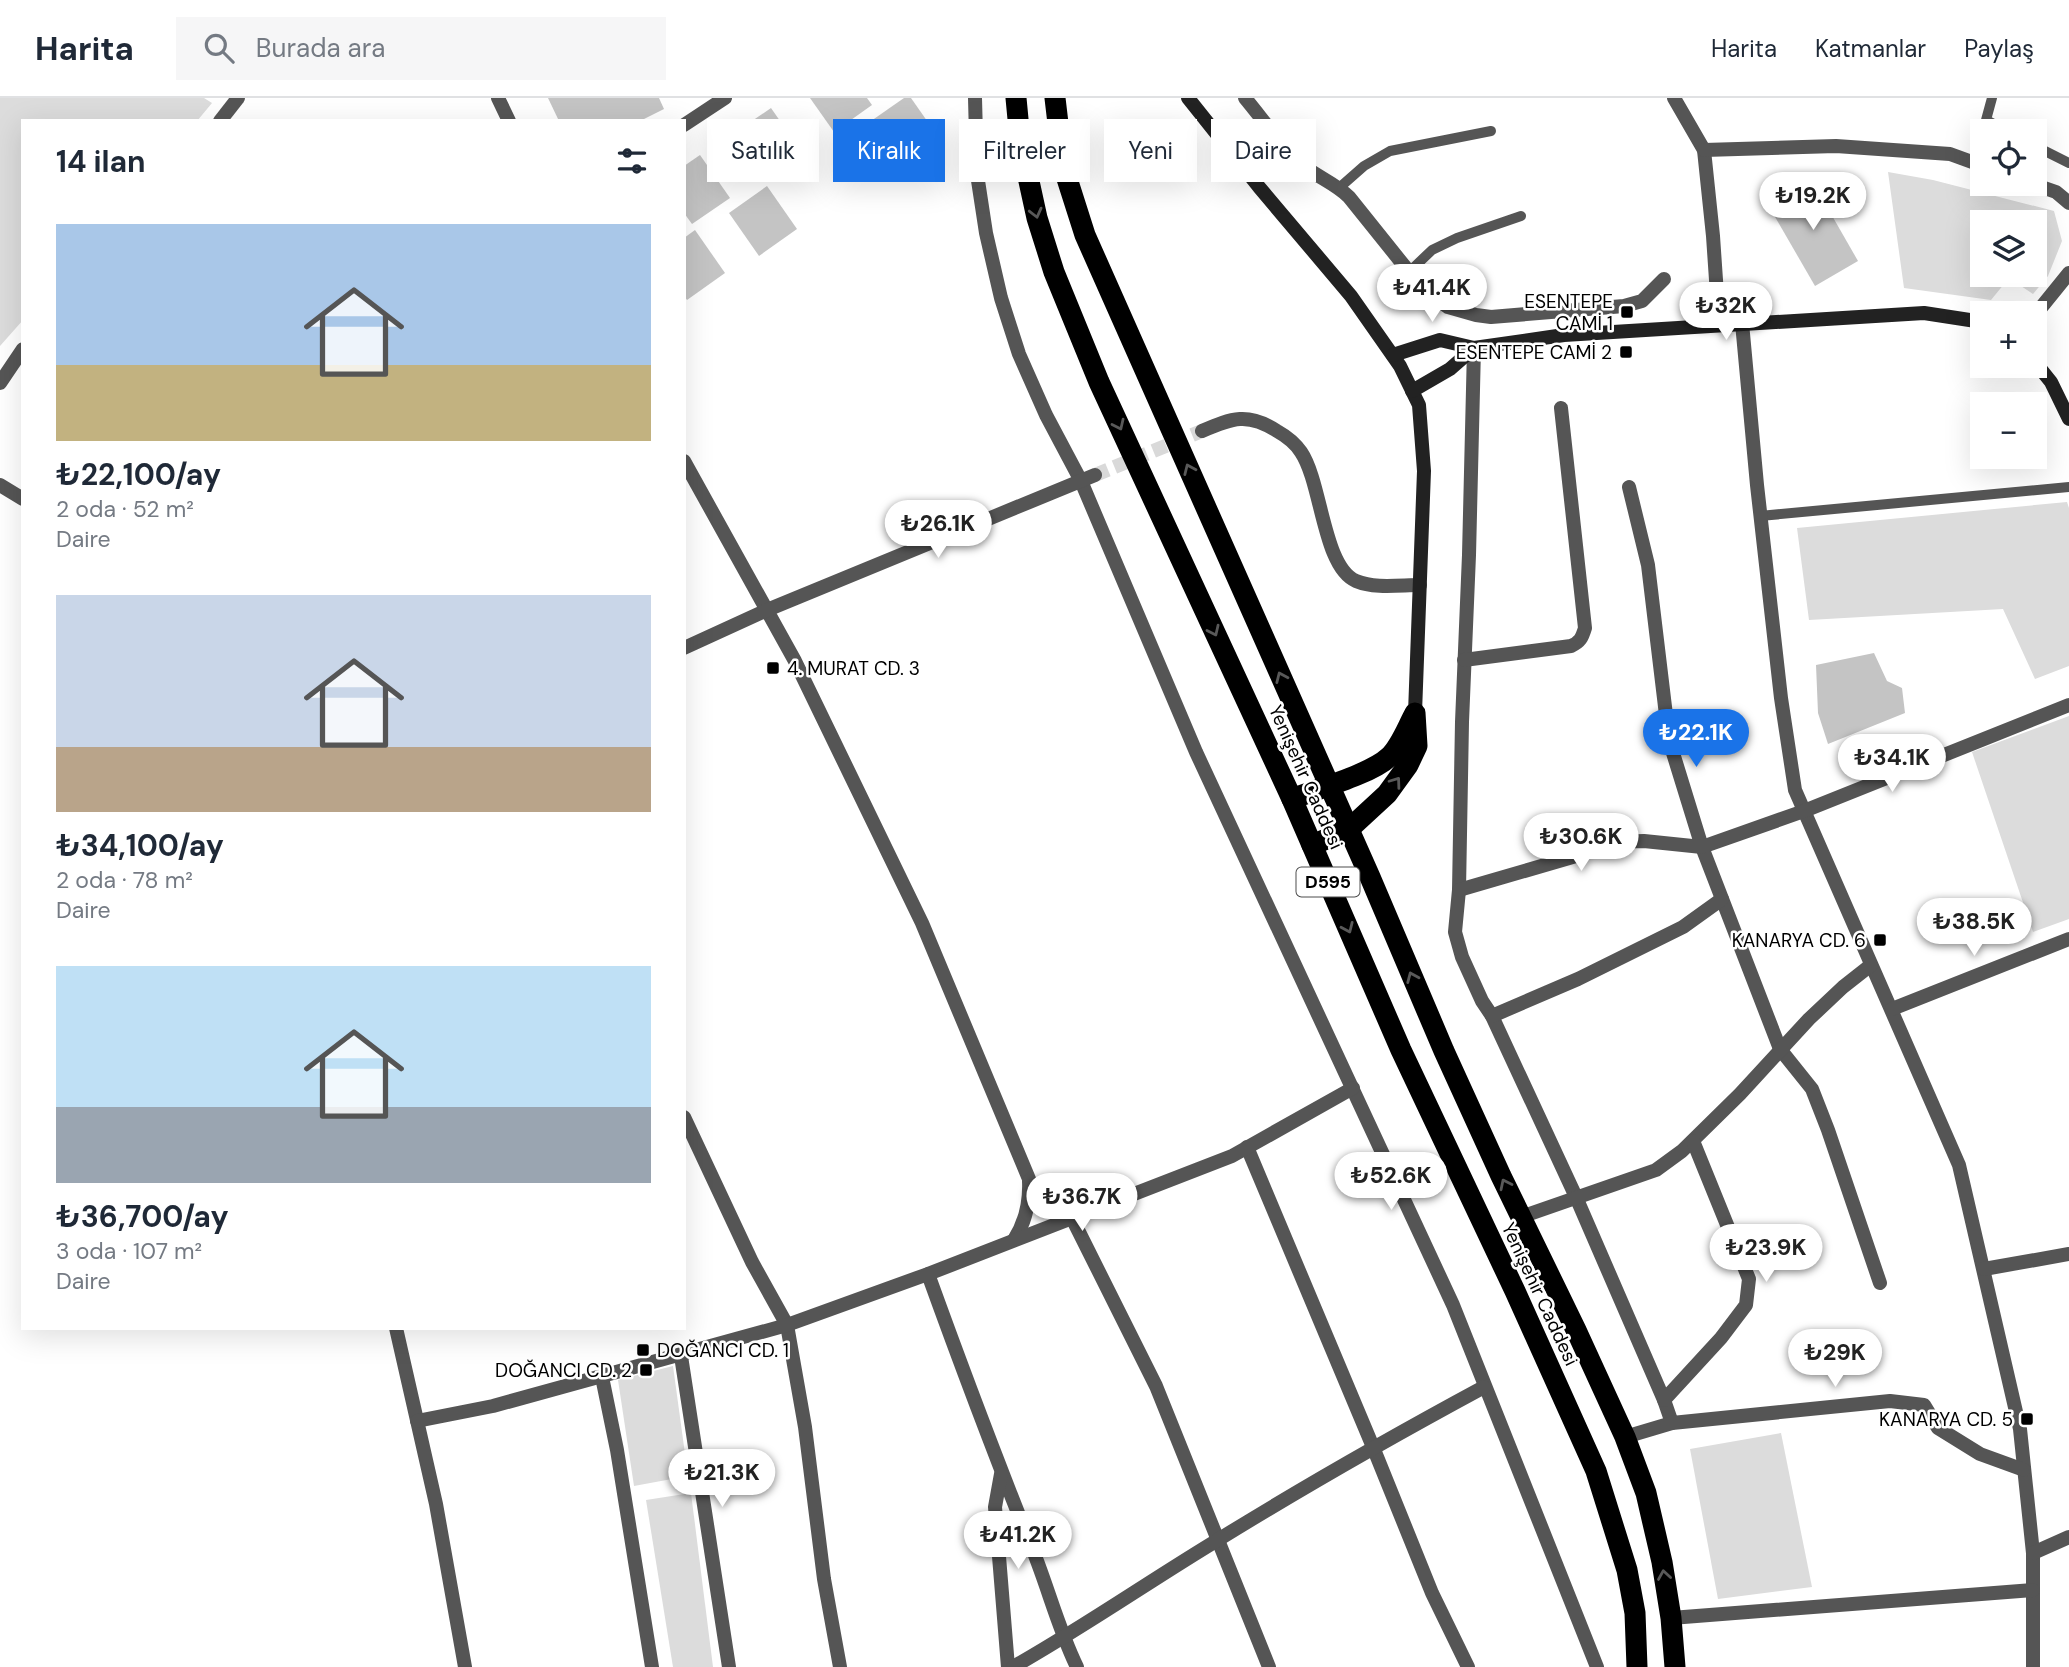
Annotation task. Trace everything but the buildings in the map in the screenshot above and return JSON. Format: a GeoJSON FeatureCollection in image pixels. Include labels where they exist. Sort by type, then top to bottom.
{"type":"FeatureCollection","features":[{"type":"Feature","properties":{"kind":"highway","name":"Yenişehir Caddesi"},"geometry":{"type":"LineString","coordinates":[[1016,98],[1020,140],[1037,218],[1054,272],[1099,382],[1292,799],[1401,1050],[1515,1291],[1596,1471],[1627,1570],[1635,1613],[1637,1667]]}},
{"type":"Feature","properties":{"kind":"highway","name":"Yenişehir Caddesi"},"geometry":{"type":"LineString","coordinates":[[1055,98],[1063,166],[1085,235],[1444,1051],[1625,1437],[1646,1493],[1662,1562],[1675,1667]]}},
{"type":"Feature","properties":{"kind":"highway"},"geometry":{"type":"LineString","coordinates":[[1292,799],[1370,769],[1389,757],[1415,713]]}},
{"type":"Feature","properties":{"kind":"highway"},"geometry":{"type":"LineString","coordinates":[[1312,845],[1348,830],[1387,794],[1408,765],[1417,746],[1415,713]]}},
{"type":"Feature","properties":{"kind":"street"},"geometry":{"type":"LineString","coordinates":[[222,119],[238,98]]}},
{"type":"Feature","properties":{"kind":"street"},"geometry":{"type":"LineString","coordinates":[[498,98],[508,119]]}},
{"type":"Feature","properties":{"kind":"street"},"geometry":{"type":"LineString","coordinates":[[686,124],[725,98]]}},
{"type":"Feature","properties":{"kind":"street"},"geometry":{"type":"LineString","coordinates":[[975,98],[977,174],[986,233],[1001,298],[1019,354],[1080,481],[1196,752],[1453,1305],[1597,1667]]}},
{"type":"Feature","properties":{"kind":"street"},"geometry":{"type":"LineString","coordinates":[[1188,98],[1351,296],[1400,366],[1419,405],[1424,471],[1415,713]]}},
{"type":"Feature","properties":{"kind":"street"},"geometry":{"type":"LineString","coordinates":[[1245,98],[1283,144],[1308,169],[1339,188],[1370,221],[1422,288],[1448,307],[1491,317],[1624,306],[1642,300],[1664,279]]}},
{"type":"Feature","properties":{"kind":"street"},"geometry":{"type":"LineString","coordinates":[[1674,98],[1704,150],[1719,324]]}},
{"type":"Feature","properties":{"kind":"street"},"geometry":{"type":"LineString","coordinates":[[1704,150],[1836,146],[1950,154],[1970,161]]}},
{"type":"Feature","properties":{"kind":"street"},"geometry":{"type":"LineString","coordinates":[[2047,189],[2056,192],[2069,203]]}},
{"type":"Feature","properties":{"kind":"street"},"geometry":{"type":"LineString","coordinates":[[2046,301],[2069,272]]}},
{"type":"Feature","properties":{"kind":"street"},"geometry":{"type":"LineString","coordinates":[[1393,355],[1440,340],[1474,348],[1564,335],[1719,324],[1924,313],[1970,320]]}},
{"type":"Feature","properties":{"kind":"street"},"geometry":{"type":"LineString","coordinates":[[1742,323],[1760,516],[1781,698],[1795,790],[1959,1165],[2020,1429],[2033,1553],[2033,1667]]}},
{"type":"Feature","properties":{"kind":"street"},"geometry":{"type":"LineString","coordinates":[[1412,390],[1450,369],[1474,348]]}},
{"type":"Feature","properties":{"kind":"street"},"geometry":{"type":"LineString","coordinates":[[1474,348],[1459,890],[1455,932],[1462,957],[1576,1197],[1672,1423]]}},
{"type":"Feature","properties":{"kind":"street"},"geometry":{"type":"LineString","coordinates":[[0,383],[21,352]]}},
{"type":"Feature","properties":{"kind":"street"},"geometry":{"type":"LineString","coordinates":[[2047,377],[2069,419]]}},
{"type":"Feature","properties":{"kind":"street"},"geometry":{"type":"LineString","coordinates":[[1464,660],[1571,646],[1583,636],[1585,628],[1562,408]]}},
{"type":"Feature","properties":{"kind":"street"},"geometry":{"type":"LineString","coordinates":[[1202,431],[1230,419],[1247,418],[1267,424],[1287,437],[1300,450],[1310,470],[1330,545],[1341,568],[1354,581],[1373,585],[1420,585]]}},
{"type":"Feature","properties":{"kind":"street"},"geometry":{"type":"LineString","coordinates":[[686,465],[795,661],[922,923],[1034,1191],[1052,1208],[1072,1219],[1156,1386],[1269,1667]]}},
{"type":"Feature","properties":{"kind":"street"},"geometry":{"type":"LineString","coordinates":[[686,647],[767,610],[1095,475]]}},
{"type":"Feature","properties":{"kind":"street"},"geometry":{"type":"LineString","coordinates":[[0,485],[21,498]]}},
{"type":"Feature","properties":{"kind":"street"},"geometry":{"type":"LineString","coordinates":[[1629,487],[1648,565],[1669,740],[1702,847],[1780,1049],[1812,1089],[1880,1283]]}},
{"type":"Feature","properties":{"kind":"street"},"geometry":{"type":"LineString","coordinates":[[1459,890],[1576,856],[1614,842],[1644,841],[1702,847],[1804,811],[2069,705]]}},
{"type":"Feature","properties":{"kind":"street"},"geometry":{"type":"LineString","coordinates":[[1492,1016],[1578,979],[1683,927],[1722,899]]}},
{"type":"Feature","properties":{"kind":"street"},"geometry":{"type":"LineString","coordinates":[[1892,1009],[2069,939]]}},
{"type":"Feature","properties":{"kind":"street"},"geometry":{"type":"LineString","coordinates":[[1521,1217],[1656,1170],[1693,1141],[1826,1003],[1871,965]]}},
{"type":"Feature","properties":{"kind":"street"},"geometry":{"type":"LineString","coordinates":[[417,1421],[493,1406],[787,1325],[928,1274],[1232,1156],[1353,1088]]}},
{"type":"Feature","properties":{"kind":"street"},"geometry":{"type":"LineString","coordinates":[[686,1121],[752,1262],[787,1325],[805,1427],[824,1579],[840,1667]]}},
{"type":"Feature","properties":{"kind":"street"},"geometry":{"type":"LineString","coordinates":[[1664,1400],[1721,1338],[1746,1305],[1749,1279],[1693,1141]]}},
{"type":"Feature","properties":{"kind":"street"},"geometry":{"type":"LineString","coordinates":[[1247,1147],[1432,1593],[1468,1667]]}},
{"type":"Feature","properties":{"kind":"street"},"geometry":{"type":"LineString","coordinates":[[1014,1240],[1023,1227],[1027,1212],[1029,1179]]}},
{"type":"Feature","properties":{"kind":"street"},"geometry":{"type":"LineString","coordinates":[[1984,1269],[2069,1254]]}},
{"type":"Feature","properties":{"kind":"street"},"geometry":{"type":"LineString","coordinates":[[928,1274],[1001,1473],[1035,1556],[1063,1639],[1077,1667]]}},
{"type":"Feature","properties":{"kind":"street"},"geometry":{"type":"LineString","coordinates":[[396,1330],[436,1504],[465,1667]]}},
{"type":"Feature","properties":{"kind":"street"},"geometry":{"type":"LineString","coordinates":[[681,1356],[729,1667]]}},
{"type":"Feature","properties":{"kind":"street"},"geometry":{"type":"LineString","coordinates":[[602,1377],[617,1450],[652,1667]]}},
{"type":"Feature","properties":{"kind":"street"},"geometry":{"type":"LineString","coordinates":[[1001,1473],[995,1507],[1011,1667],[1063,1639],[1219,1539],[1373,1447],[1484,1387]]}},
{"type":"Feature","properties":{"kind":"street"},"geometry":{"type":"LineString","coordinates":[[1625,1437],[1672,1423],[1889,1401],[1924,1405],[1938,1428],[1980,1454],[2024,1470]]}},
{"type":"Feature","properties":{"kind":"street"},"geometry":{"type":"LineString","coordinates":[[2033,1553],[2069,1537]]}},
{"type":"Feature","properties":{"kind":"street"},"geometry":{"type":"LineString","coordinates":[[1671,1618],[2033,1590]]}},
{"type":"Feature","properties":{"kind":"lane"},"geometry":{"type":"LineString","coordinates":[[1986,119],[1992,98]]}},
{"type":"Feature","properties":{"kind":"lane"},"geometry":{"type":"LineString","coordinates":[[1339,188],[1364,166],[1390,151],[1491,131]]}},
{"type":"Feature","properties":{"kind":"lane"},"geometry":{"type":"LineString","coordinates":[[2047,152],[2069,163]]}},
{"type":"Feature","properties":{"kind":"lane"},"geometry":{"type":"LineString","coordinates":[[1409,272],[1432,250],[1457,238],[1521,216]]}},
{"type":"Feature","properties":{"kind":"lane"},"geometry":{"type":"LineString","coordinates":[[1760,516],[2069,487]]}},
{"type":"Feature","properties":{"kind":"shaded area"},"geometry":{"type":"Polygon","coordinates":[[[0,98],[204,98],[212,103],[199,119],[21,119],[21,322],[0,346],[0,98]]]}},
{"type":"Feature","properties":{"kind":"shaded area"},"geometry":{"type":"Polygon","coordinates":[[[1888,172],[1970,189],[1970,196],[1995,196],[2054,211],[2062,241],[2047,277],[2047,210],[1970,210],[1970,287],[2002,287],[1991,300],[1904,288],[1888,172]]]}},
{"type":"Feature","properties":{"kind":"shaded area"},"geometry":{"type":"Polygon","coordinates":[[[2022,287],[2039,287],[2033,294],[2022,287]]]}},
{"type":"Feature","properties":{"kind":"shaded area"},"geometry":{"type":"Polygon","coordinates":[[[2067,502],[2069,666],[2035,679],[2003,609],[1809,620],[1797,528],[2067,502]]]}},
{"type":"Feature","properties":{"kind":"shaded area"},"geometry":{"type":"Polygon","coordinates":[[[2069,716],[2069,919],[2033,932],[1972,752],[2069,716]]]}},
{"type":"Feature","properties":{"kind":"shaded area"},"geometry":{"type":"Polygon","coordinates":[[[673,1366],[688,1476],[634,1486],[618,1380],[673,1366]]]}},
{"type":"Feature","properties":{"kind":"shaded area"},"geometry":{"type":"Polygon","coordinates":[[[1781,1433],[1812,1587],[1718,1599],[1690,1449],[1781,1433]]]}},
{"type":"Feature","properties":{"kind":"shaded area"},"geometry":{"type":"Polygon","coordinates":[[[691,1493],[713,1667],[673,1667],[646,1500],[691,1493]]]}},
{"type":"Feature","properties":{"kind":"tunnel"},"geometry":{"type":"LineString","coordinates":[[1095,475],[1202,431]]}},
{"type":"Feature","properties":{"kind":"place","name":"ESENTEPE CAMİ 1"},"geometry":{"type":"Point","coordinates":[1627,312]}},
{"type":"Feature","properties":{"kind":"place","name":"ESENTEPE CAMİ 2"},"geometry":{"type":"Point","coordinates":[1626,352]}},
{"type":"Feature","properties":{"kind":"place","name":"4. MURAT CD. 3"},"geometry":{"type":"Point","coordinates":[773,668]}},
{"type":"Feature","properties":{"kind":"place","name":"KANARYA CD. 6"},"geometry":{"type":"Point","coordinates":[1880,940]}},
{"type":"Feature","properties":{"kind":"place","name":"DOĞANCI CD. 1"},"geometry":{"type":"Point","coordinates":[643,1350]}},
{"type":"Feature","properties":{"kind":"place","name":"DOĞANCI CD. 2"},"geometry":{"type":"Point","coordinates":[646,1370]}},
{"type":"Feature","properties":{"kind":"place","name":"KANARYA CD. 5"},"geometry":{"type":"Point","coordinates":[2027,1419]}}]}
